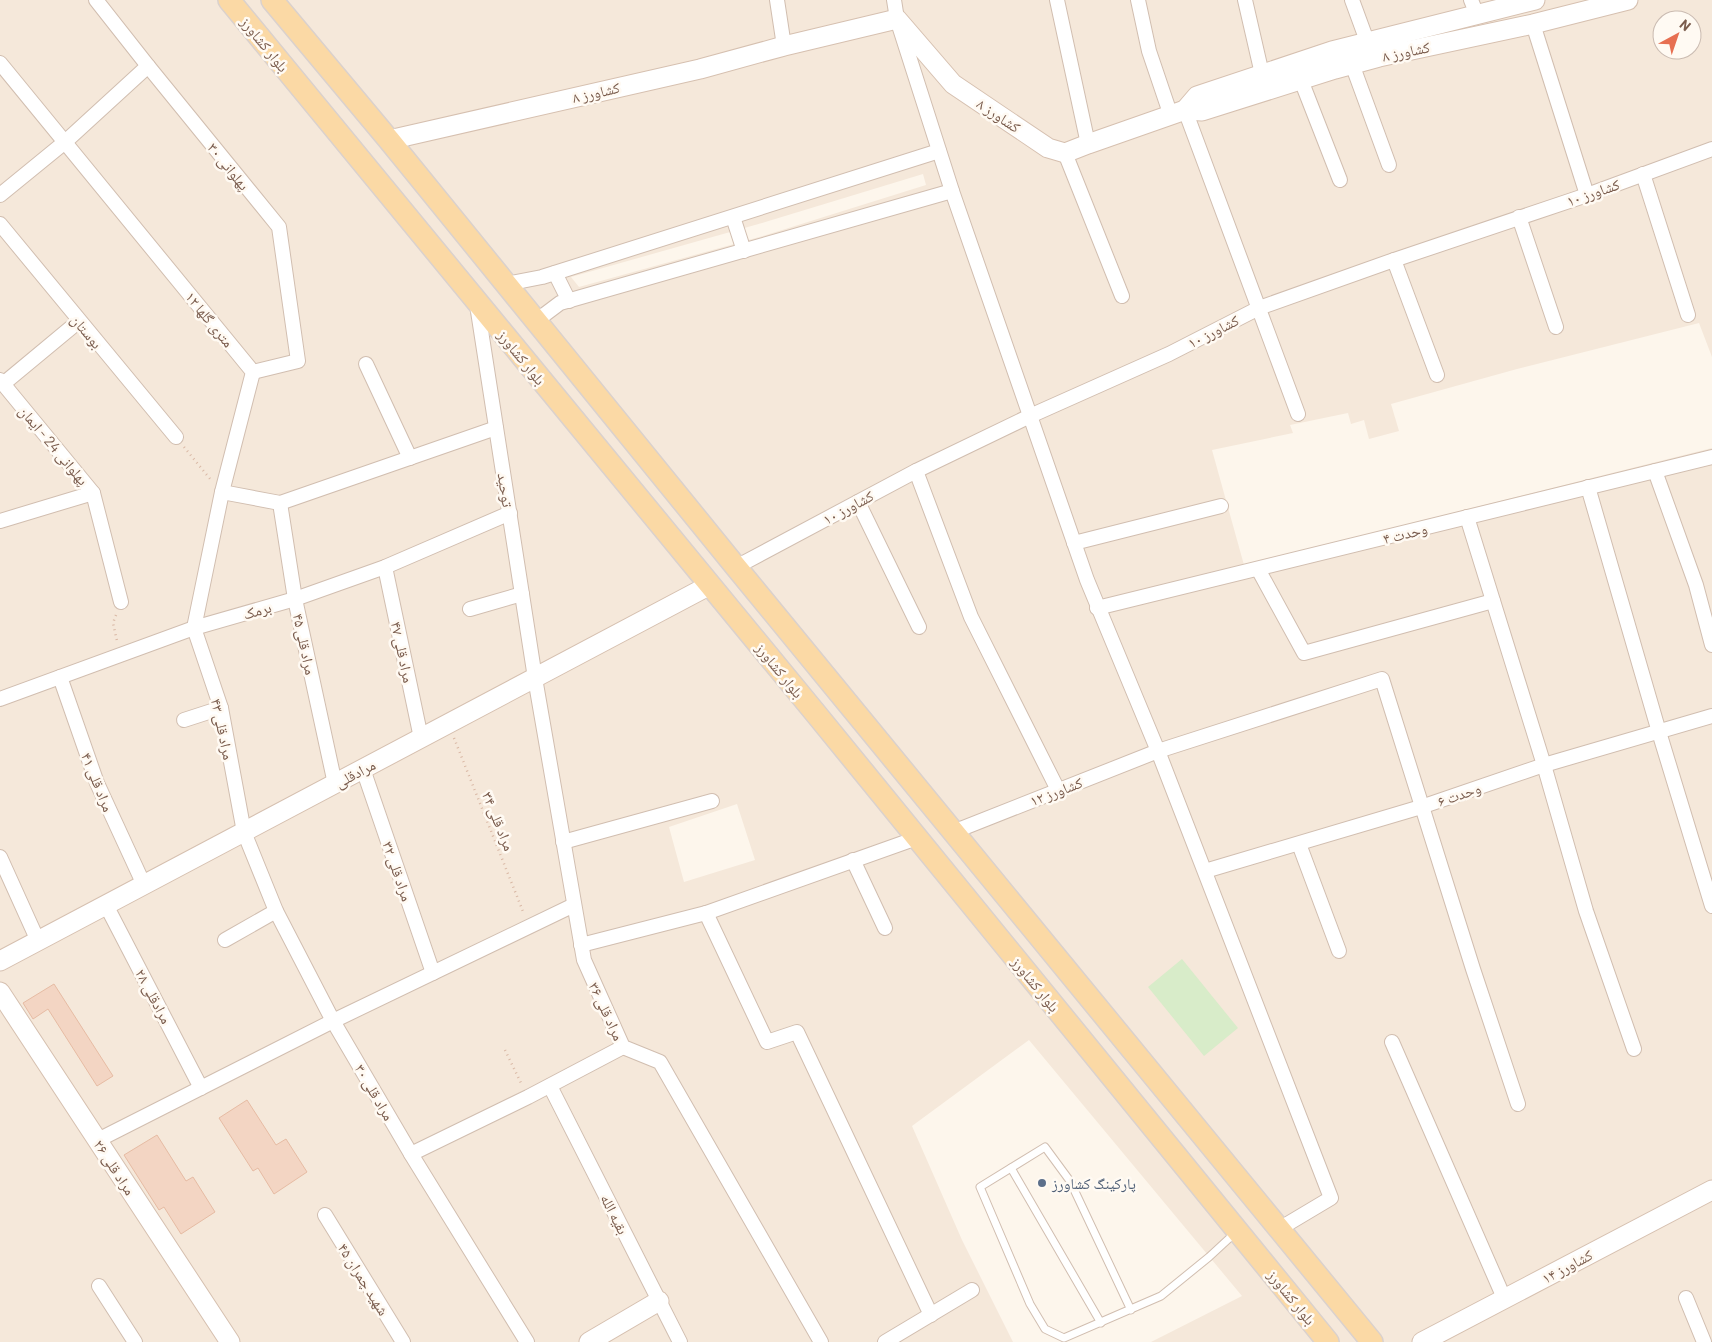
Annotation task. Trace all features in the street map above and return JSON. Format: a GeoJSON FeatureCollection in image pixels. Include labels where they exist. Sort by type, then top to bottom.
{"type":"FeatureCollection","features":[{"type":"Feature","properties":{"kind":"main road","name":"بلوار کشاورز"},"geometry":{"type":"LineString","coordinates":[[229,0],[1328,1342]]}},
{"type":"Feature","properties":{"kind":"main road","name":"بلوار کشاورز"},"geometry":{"type":"LineString","coordinates":[[272,0],[389,140],[736,567],[1372,1342]]}},
{"type":"Feature","properties":{"kind":"main road"},"geometry":{"type":"LineString","coordinates":[[817,716],[842,695]]}},
{"type":"Feature","properties":{"kind":"street","name":"پهلوانی ۳۰"},"geometry":{"type":"LineString","coordinates":[[96,0],[278,227],[298,360],[253,372]]}},
{"type":"Feature","properties":{"kind":"street"},"geometry":{"type":"LineString","coordinates":[[777,0],[784,46]]}},
{"type":"Feature","properties":{"kind":"street"},"geometry":{"type":"LineString","coordinates":[[894,0],[896,20],[952,191],[1097,608],[1158,751],[1331,1198],[1279,1229]]}},
{"type":"Feature","properties":{"kind":"street"},"geometry":{"type":"LineString","coordinates":[[1057,0],[1088,144]]}},
{"type":"Feature","properties":{"kind":"street"},"geometry":{"type":"LineString","coordinates":[[1138,0],[1149,51],[1178,113],[1258,308],[1298,414]]}},
{"type":"Feature","properties":{"kind":"street"},"geometry":{"type":"LineString","coordinates":[[1245,0],[1264,83],[1332,51],[1474,7],[1535,0]]}},
{"type":"Feature","properties":{"kind":"street"},"geometry":{"type":"LineString","coordinates":[[1352,0],[1367,41]]}},
{"type":"Feature","properties":{"kind":"street","name":"کشاورز ۸"},"geometry":{"type":"LineString","coordinates":[[389,140],[700,69],[784,46],[896,20],[953,84],[1048,148],[1065,153],[1178,113],[1202,111],[1264,83],[1301,80],[1352,64],[1533,24],[1628,0]]}},
{"type":"Feature","properties":{"kind":"street"},"geometry":{"type":"LineString","coordinates":[[1533,24],[1587,195]]}},
{"type":"Feature","properties":{"kind":"street","name":"۱۲ متری گلها"},"geometry":{"type":"LineString","coordinates":[[0,63],[253,372]]}},
{"type":"Feature","properties":{"kind":"street"},"geometry":{"type":"LineString","coordinates":[[1352,64],[1389,165]]}},
{"type":"Feature","properties":{"kind":"street"},"geometry":{"type":"LineString","coordinates":[[0,196],[65,142],[148,66]]}},
{"type":"Feature","properties":{"kind":"street"},"geometry":{"type":"LineString","coordinates":[[1301,80],[1340,180]]}},
{"type":"Feature","properties":{"kind":"street","name":"کشاورز ۱۰"},"geometry":{"type":"LineString","coordinates":[[736,567],[916,471],[1030,416],[1169,354],[1258,308],[1587,195],[1712,149]]}},
{"type":"Feature","properties":{"kind":"street"},"geometry":{"type":"LineString","coordinates":[[506,284],[542,278],[939,151]]}},
{"type":"Feature","properties":{"kind":"street"},"geometry":{"type":"LineString","coordinates":[[1065,153],[1122,296]]}},
{"type":"Feature","properties":{"kind":"street"},"geometry":{"type":"LineString","coordinates":[[1643,174],[1688,315]]}},
{"type":"Feature","properties":{"kind":"street"},"geometry":{"type":"LineString","coordinates":[[536,321],[560,303],[952,191]]}},
{"type":"Feature","properties":{"kind":"street"},"geometry":{"type":"LineString","coordinates":[[733,217],[744,251]]}},
{"type":"Feature","properties":{"kind":"street"},"geometry":{"type":"LineString","coordinates":[[1519,217],[1556,327]]}},
{"type":"Feature","properties":{"kind":"street","name":"بوستان"},"geometry":{"type":"LineString","coordinates":[[0,224],[176,437]]}},
{"type":"Feature","properties":{"kind":"street"},"geometry":{"type":"LineString","coordinates":[[1394,260],[1437,374]]}},
{"type":"Feature","properties":{"kind":"street"},"geometry":{"type":"LineString","coordinates":[[556,273],[569,301]]}},
{"type":"Feature","properties":{"kind":"street","name":"توحید"},"geometry":{"type":"LineString","coordinates":[[477,302],[535,678]]}},
{"type":"Feature","properties":{"kind":"street"},"geometry":{"type":"LineString","coordinates":[[2,382],[79,321]]}},
{"type":"Feature","properties":{"kind":"street"},"geometry":{"type":"LineString","coordinates":[[366,364],[410,458]]}},
{"type":"Feature","properties":{"kind":"street"},"geometry":{"type":"LineString","coordinates":[[194,628],[222,492],[253,372]]}},
{"type":"Feature","properties":{"kind":"street","name":"پهلوانی 24 - ایمان"},"geometry":{"type":"LineString","coordinates":[[2,382],[93,493],[121,602]]}},
{"type":"Feature","properties":{"kind":"street"},"geometry":{"type":"LineString","coordinates":[[222,492],[280,503],[496,428]]}},
{"type":"Feature","properties":{"kind":"street","name":"وحدت ۴"},"geometry":{"type":"LineString","coordinates":[[1097,608],[1712,457]]}},
{"type":"Feature","properties":{"kind":"street"},"geometry":{"type":"LineString","coordinates":[[916,471],[971,617],[1058,790]]}},
{"type":"Feature","properties":{"kind":"street"},"geometry":{"type":"LineString","coordinates":[[1655,472],[1696,585],[1712,645]]}},
{"type":"Feature","properties":{"kind":"street"},"geometry":{"type":"LineString","coordinates":[[1588,487],[1659,732],[1708,883],[1712,906]]}},
{"type":"Feature","properties":{"kind":"street"},"geometry":{"type":"LineString","coordinates":[[0,521],[93,493]]}},
{"type":"Feature","properties":{"kind":"street"},"geometry":{"type":"LineString","coordinates":[[858,502],[919,627]]}},
{"type":"Feature","properties":{"kind":"street","name":"مراد قلی ۴۵"},"geometry":{"type":"LineString","coordinates":[[280,503],[295,599],[335,784]]}},
{"type":"Feature","properties":{"kind":"street"},"geometry":{"type":"LineString","coordinates":[[1074,543],[1221,506]]}},
{"type":"Feature","properties":{"kind":"street","name":"برمک"},"geometry":{"type":"LineString","coordinates":[[0,699],[194,628],[295,599],[385,567],[510,513]]}},
{"type":"Feature","properties":{"kind":"street"},"geometry":{"type":"LineString","coordinates":[[1467,517],[1544,765],[1586,911],[1634,1050]]}},
{"type":"Feature","properties":{"kind":"street","name":"مراد قلی ۴۷"},"geometry":{"type":"LineString","coordinates":[[385,567],[421,738]]}},
{"type":"Feature","properties":{"kind":"street"},"geometry":{"type":"LineString","coordinates":[[1258,569],[1304,653],[1493,601]]}},
{"type":"Feature","properties":{"kind":"street","name":"مرادقلی"},"geometry":{"type":"LineString","coordinates":[[0,961],[710,585]]}},
{"type":"Feature","properties":{"kind":"street"},"geometry":{"type":"LineString","coordinates":[[470,609],[522,594]]}},
{"type":"Feature","properties":{"kind":"street","name":"مراد قلی ۴۳"},"geometry":{"type":"LineString","coordinates":[[194,628],[221,708],[244,832]]}},
{"type":"Feature","properties":{"kind":"street","name":"مراد قلی ۴۱"},"geometry":{"type":"LineString","coordinates":[[60,677],[96,783],[144,885]]}},
{"type":"Feature","properties":{"kind":"street","name":"مراد قلی ۳۶"},"geometry":{"type":"LineString","coordinates":[[535,678],[584,960],[623,1047],[660,1062],[821,1342]]}},
{"type":"Feature","properties":{"kind":"street","name":"کشاورز ۱۲"},"geometry":{"type":"LineString","coordinates":[[953,832],[1158,751],[1382,679],[1421,807]]}},
{"type":"Feature","properties":{"kind":"street"},"geometry":{"type":"LineString","coordinates":[[184,720],[221,708]]}},
{"type":"Feature","properties":{"kind":"street","name":"وحدت ۶"},"geometry":{"type":"LineString","coordinates":[[1205,871],[1421,807],[1544,765],[1712,716]]}},
{"type":"Feature","properties":{"kind":"street","name":"مراد قلی ۳۲"},"geometry":{"type":"LineString","coordinates":[[363,769],[433,973]]}},
{"type":"Feature","properties":{"kind":"street"},"geometry":{"type":"LineString","coordinates":[[563,842],[712,801]]}},
{"type":"Feature","properties":{"kind":"street"},"geometry":{"type":"LineString","coordinates":[[1421,807],[1518,1104]]}},
{"type":"Feature","properties":{"kind":"street","name":"مراد قلی ۳۰"},"geometry":{"type":"LineString","coordinates":[[244,832],[276,911],[333,1021],[411,1154],[527,1342]]}},
{"type":"Feature","properties":{"kind":"street"},"geometry":{"type":"LineString","coordinates":[[581,945],[706,912],[917,838]]}},
{"type":"Feature","properties":{"kind":"street"},"geometry":{"type":"LineString","coordinates":[[1299,844],[1340,951]]}},
{"type":"Feature","properties":{"kind":"street"},"geometry":{"type":"LineString","coordinates":[[0,856],[38,942]]}},
{"type":"Feature","properties":{"kind":"street"},"geometry":{"type":"LineString","coordinates":[[853,860],[885,928]]}},
{"type":"Feature","properties":{"kind":"street","name":"مرادقلی ۲۸"},"geometry":{"type":"LineString","coordinates":[[106,905],[201,1088]]}},
{"type":"Feature","properties":{"kind":"street"},"geometry":{"type":"LineString","coordinates":[[98,1140],[333,1021],[574,906]]}},
{"type":"Feature","properties":{"kind":"street"},"geometry":{"type":"LineString","coordinates":[[225,940],[276,911]]}},
{"type":"Feature","properties":{"kind":"street"},"geometry":{"type":"LineString","coordinates":[[706,912],[766,1042],[797,1032],[931,1314]]}},
{"type":"Feature","properties":{"kind":"street","name":"مراد قلی ۲۶"},"geometry":{"type":"LineString","coordinates":[[0,992],[230,1342]]}},
{"type":"Feature","properties":{"kind":"street"},"geometry":{"type":"LineString","coordinates":[[1392,1042],[1504,1298]]}},
{"type":"Feature","properties":{"kind":"street"},"geometry":{"type":"LineString","coordinates":[[411,1154],[550,1086],[623,1047]]}},
{"type":"Feature","properties":{"kind":"street","name":"بقیه الله"},"geometry":{"type":"LineString","coordinates":[[550,1086],[680,1342]]}},
{"type":"Feature","properties":{"kind":"street","name":"کشاورز ۱۴"},"geometry":{"type":"LineString","coordinates":[[1422,1342],[1712,1190]]}},
{"type":"Feature","properties":{"kind":"street","name":"شهید چمران ۴۵"},"geometry":{"type":"LineString","coordinates":[[325,1216],[403,1342]]}},
{"type":"Feature","properties":{"kind":"street"},"geometry":{"type":"LineString","coordinates":[[99,1286],[134,1342]]}},
{"type":"Feature","properties":{"kind":"street"},"geometry":{"type":"LineString","coordinates":[[885,1342],[972,1290]]}},
{"type":"Feature","properties":{"kind":"street"},"geometry":{"type":"LineString","coordinates":[[1686,1298],[1704,1342]]}},
{"type":"Feature","properties":{"kind":"street"},"geometry":{"type":"LineString","coordinates":[[589,1342],[659,1301]]}},
{"type":"Feature","properties":{"kind":"lane"},"geometry":{"type":"LineString","coordinates":[[1131,1310],[1070,1181],[1045,1147],[980,1187],[1030,1304],[1045,1329],[1064,1338],[1101,1323],[1131,1310],[1161,1296],[1210,1257],[1238,1231]]}},
{"type":"Feature","properties":{"kind":"lane"},"geometry":{"type":"LineString","coordinates":[[1011,1168],[1101,1323]]}},
{"type":"Feature","properties":{"kind":"path"},"geometry":{"type":"LineString","coordinates":[[176,437],[222,492]]}},
{"type":"Feature","properties":{"kind":"path"},"geometry":{"type":"LineString","coordinates":[[120,655],[113,623],[121,602]]}},
{"type":"Feature","properties":{"kind":"path","name":"مراد قلی ۳۴"},"geometry":{"type":"LineString","coordinates":[[449,723],[529,927]]}},
{"type":"Feature","properties":{"kind":"path"},"geometry":{"type":"LineString","coordinates":[[505,1050],[528,1097]]}},
{"type":"Feature","properties":{"kind":"shaded area"},"geometry":{"type":"Polygon","coordinates":[[[0,0],[1712,0],[1712,357],[1699,323],[1517,369],[1391,404],[1399,431],[1369,439],[1364,420],[1351,424],[1348,413],[1290,425],[1293,433],[1212,450],[1244,565],[1712,448],[1712,1342],[1151,1342],[1242,1296],[1029,1040],[912,1126],[962,1240],[1013,1342],[0,1342],[0,0]],[[923,174],[762,223],[571,277],[579,287],[763,236],[926,185],[923,174]],[[737,804],[669,827],[684,882],[755,860],[737,804]]]}},
{"type":"Feature","properties":{"kind":"green space"},"geometry":{"type":"Polygon","coordinates":[[[1182,959],[1238,1028],[1204,1056],[1148,987],[1182,959]]]}},
{"type":"Feature","properties":{"kind":"building"},"geometry":{"type":"Polygon","coordinates":[[[54,984],[113,1076],[97,1086],[48,1009],[33,1019],[23,1003],[54,984]]]}},
{"type":"Feature","properties":{"kind":"building"},"geometry":{"type":"Polygon","coordinates":[[[247,1100],[276,1145],[286,1139],[307,1172],[274,1194],[258,1168],[253,1171],[219,1118],[247,1100]]]}},
{"type":"Feature","properties":{"kind":"building"},"geometry":{"type":"Polygon","coordinates":[[[157,1135],[186,1181],[193,1177],[215,1212],[181,1234],[164,1207],[159,1210],[124,1155],[157,1135]]]}},
{"type":"Feature","properties":{"kind":"place","name":"پارکینگ کشاورز"},"geometry":{"type":"Point","coordinates":[1042,1183]}}]}
